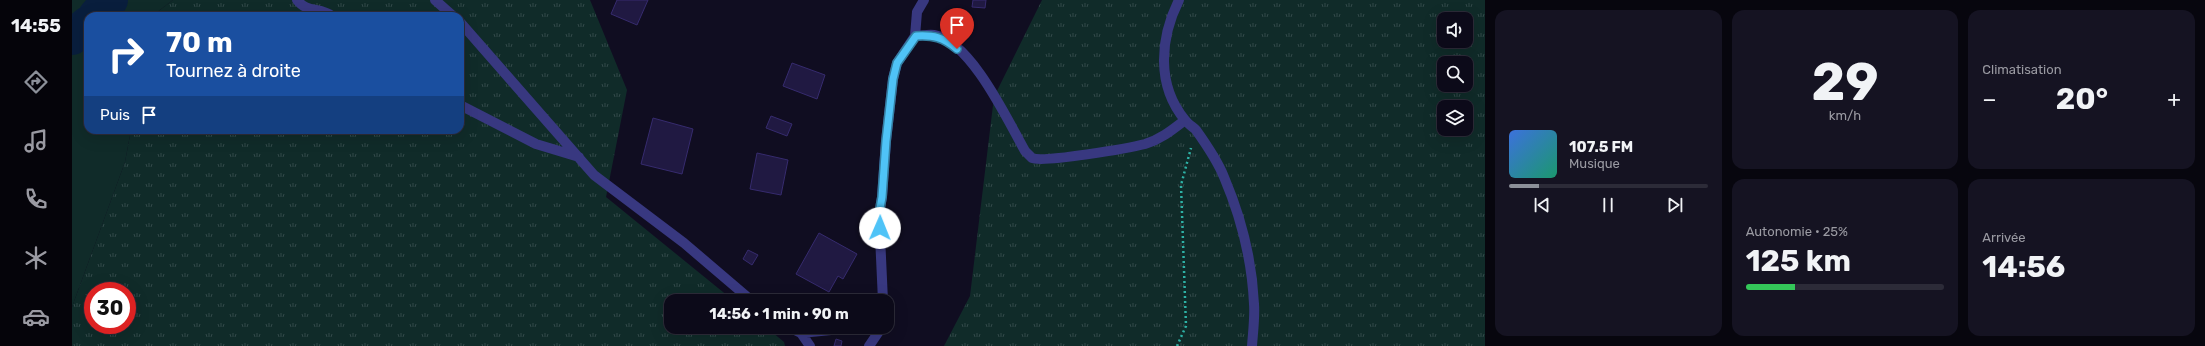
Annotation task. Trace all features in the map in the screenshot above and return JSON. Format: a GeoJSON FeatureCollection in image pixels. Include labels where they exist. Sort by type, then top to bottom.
{"type":"FeatureCollection","features":[{"type":"Feature","properties":{"kind":"street"},"geometry":{"type":"LineString","coordinates":[[297,0],[303,7],[324,12]]}},
{"type":"Feature","properties":{"kind":"street"},"geometry":{"type":"LineString","coordinates":[[435,0],[448,12]]}},
{"type":"Feature","properties":{"kind":"street"},"geometry":{"type":"LineString","coordinates":[[883,294],[879,214],[882,197],[886,141],[893,79],[897,63],[916,36],[917,12],[924,0]]}},
{"type":"Feature","properties":{"kind":"street"},"geometry":{"type":"LineString","coordinates":[[1179,0],[1166,35],[1163,62],[1164,76],[1172,99],[1184,120],[1195,130],[1224,175],[1240,222],[1252,277],[1254,305],[1252,346]]}},
{"type":"Feature","properties":{"kind":"street"},"geometry":{"type":"LineString","coordinates":[[464,27],[594,175],[684,243],[744,294]]}},
{"type":"Feature","properties":{"kind":"street"},"geometry":{"type":"LineString","coordinates":[[916,36],[934,35],[947,40],[967,58],[980,73],[1025,151],[1032,158],[1069,158],[1144,144],[1165,135],[1184,120]]}},
{"type":"Feature","properties":{"kind":"street"},"geometry":{"type":"LineString","coordinates":[[464,107],[536,144],[579,158]]}},
{"type":"Feature","properties":{"kind":"street"},"geometry":{"type":"LineString","coordinates":[[802,334],[810,346]]}},
{"type":"Feature","properties":{"kind":"street"},"geometry":{"type":"LineString","coordinates":[[869,346],[877,334]]}},
{"type":"Feature","properties":{"kind":"path"},"geometry":{"type":"LineString","coordinates":[[1177,346],[1186,326],[1181,185],[1195,130]]}},
{"type":"Feature","properties":{"kind":"green space"},"geometry":{"type":"Polygon","coordinates":[[[72,0],[173,0],[157,12],[84,12],[84,134],[130,134],[125,162],[72,307],[72,0]]]}},
{"type":"Feature","properties":{"kind":"green space"},"geometry":{"type":"Polygon","coordinates":[[[173,0],[590,0],[627,90],[606,197],[725,294],[664,294],[664,334],[774,334],[784,342],[785,346],[72,346],[72,307],[125,162],[130,134],[464,134],[464,12],[157,12],[173,0]]]}},
{"type":"Feature","properties":{"kind":"green space"},"geometry":{"type":"Polygon","coordinates":[[[1042,0],[1485,0],[1485,346],[944,346],[970,296],[994,97],[1042,0]]]}},
{"type":"Feature","properties":{"kind":"building"},"geometry":{"type":"Polygon","coordinates":[[[617,0],[648,0],[637,25],[611,14],[617,0]]]}},
{"type":"Feature","properties":{"kind":"building"},"geometry":{"type":"Polygon","coordinates":[[[973,0],[986,0],[985,8],[972,7],[973,0]]]}},
{"type":"Feature","properties":{"kind":"building"},"geometry":{"type":"Polygon","coordinates":[[[792,63],[825,75],[817,99],[783,86],[792,63]]]}},
{"type":"Feature","properties":{"kind":"building"},"geometry":{"type":"Polygon","coordinates":[[[771,116],[792,124],[787,136],[766,128],[771,116]]]}},
{"type":"Feature","properties":{"kind":"building"},"geometry":{"type":"Polygon","coordinates":[[[653,118],[693,129],[682,174],[641,164],[653,118]]]}},
{"type":"Feature","properties":{"kind":"building"},"geometry":{"type":"Polygon","coordinates":[[[757,153],[788,160],[781,195],[750,189],[757,153]]]}},
{"type":"Feature","properties":{"kind":"building"},"geometry":{"type":"Polygon","coordinates":[[[819,233],[857,254],[843,279],[838,276],[829,292],[796,274],[819,233]]]}},
{"type":"Feature","properties":{"kind":"building"},"geometry":{"type":"Polygon","coordinates":[[[748,250],[758,255],[752,265],[743,259],[748,250]]]}},
{"type":"Feature","properties":{"kind":"building"},"geometry":{"type":"Polygon","coordinates":[[[836,339],[842,341],[841,346],[834,346],[836,339]]]}},
{"type":"Feature","properties":{"kind":"waterway"},"geometry":{"type":"LineString","coordinates":[[100,12],[110,0]]}},
{"type":"Feature","properties":{"kind":"waterway"},"geometry":{"type":"LineString","coordinates":[[72,37],[84,27]]}},
{"type":"Feature","properties":{"kind":"route"},"geometry":{"type":"LineString","coordinates":[[880,228],[879,214],[882,197],[886,141],[893,79],[897,63],[916,36],[934,35],[947,40],[957,49]]}}]}
